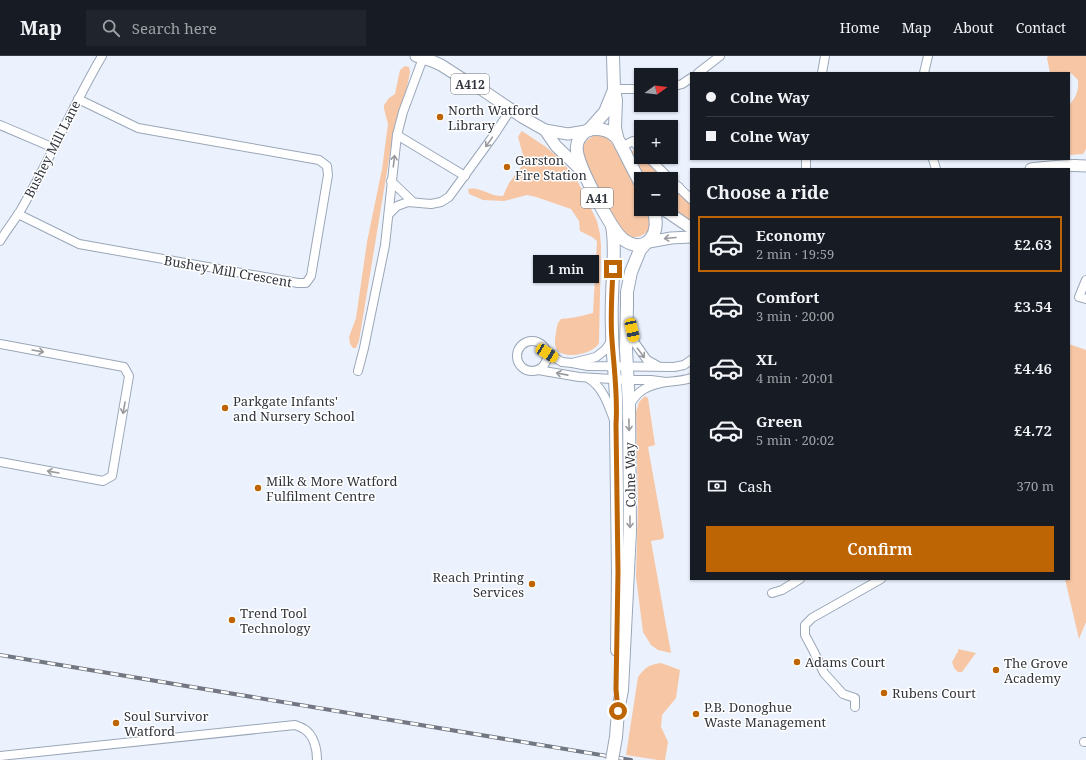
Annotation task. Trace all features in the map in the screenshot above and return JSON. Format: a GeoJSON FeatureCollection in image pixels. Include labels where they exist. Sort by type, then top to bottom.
{"type":"FeatureCollection","features":[{"type":"Feature","properties":{"kind":"highway","name":"A41"},"geometry":{"type":"LineString","coordinates":[[614,56],[614,90],[616,100],[615,128],[619,142],[635,172]]}},
{"type":"Feature","properties":{"kind":"highway","name":"A41"},"geometry":{"type":"LineString","coordinates":[[614,90],[605,112],[579,139],[577,153],[582,171],[612,226],[621,237],[628,242],[636,244],[647,242],[654,233],[657,224],[656,216]]}},
{"type":"Feature","properties":{"kind":"highway"},"geometry":{"type":"LineString","coordinates":[[588,130],[602,130],[610,133],[619,142]]}},
{"type":"Feature","properties":{"kind":"highway","name":"Colne Way"},"geometry":{"type":"LineString","coordinates":[[612,226],[614,244],[611,312],[617,408],[618,572],[616,689],[618,711]]}},
{"type":"Feature","properties":{"kind":"highway","name":"Colne Way"},"geometry":{"type":"LineString","coordinates":[[612,760],[622,690],[630,532],[627,292],[631,272],[638,254],[647,242]]}},
{"type":"Feature","properties":{"kind":"main road","name":"A412"},"geometry":{"type":"LineString","coordinates":[[420,57],[441,65],[545,130],[568,134],[588,130]]}},
{"type":"Feature","properties":{"kind":"main road","name":"A412"},"geometry":{"type":"LineString","coordinates":[[545,130],[556,146],[582,171]]}},
{"type":"Feature","properties":{"kind":"main road"},"geometry":{"type":"LineString","coordinates":[[1044,168],[1086,166]]}},
{"type":"Feature","properties":{"kind":"main road"},"geometry":{"type":"LineString","coordinates":[[673,216],[690,227]]}},
{"type":"Feature","properties":{"kind":"main road"},"geometry":{"type":"LineString","coordinates":[[647,242],[671,238],[690,237]]}},
{"type":"Feature","properties":{"kind":"street","name":"Bushey Mill Lane"},"geometry":{"type":"LineString","coordinates":[[0,240],[18,214],[102,56]]}},
{"type":"Feature","properties":{"kind":"street"},"geometry":{"type":"LineString","coordinates":[[699,72],[720,56]]}},
{"type":"Feature","properties":{"kind":"street"},"geometry":{"type":"LineString","coordinates":[[822,72],[825,56]]}},
{"type":"Feature","properties":{"kind":"street"},"geometry":{"type":"LineString","coordinates":[[924,72],[928,56]]}},
{"type":"Feature","properties":{"kind":"street"},"geometry":{"type":"LineString","coordinates":[[358,371],[385,245],[397,135],[420,57]]}},
{"type":"Feature","properties":{"kind":"street"},"geometry":{"type":"LineString","coordinates":[[678,85],[690,79]]}},
{"type":"Feature","properties":{"kind":"street"},"geometry":{"type":"LineString","coordinates":[[614,90],[634,89]]}},
{"type":"Feature","properties":{"kind":"street","name":"Bushey Mill Crescent"},"geometry":{"type":"LineString","coordinates":[[18,214],[79,244],[298,283],[306,283],[312,276],[328,175],[327,166],[319,160],[138,128],[78,99]]}},
{"type":"Feature","properties":{"kind":"street"},"geometry":{"type":"LineString","coordinates":[[389,214],[397,206],[408,202],[431,204],[441,202],[449,197],[511,109]]}},
{"type":"Feature","properties":{"kind":"street"},"geometry":{"type":"LineString","coordinates":[[0,125],[54,148]]}},
{"type":"Feature","properties":{"kind":"street"},"geometry":{"type":"LineString","coordinates":[[397,135],[465,176]]}},
{"type":"Feature","properties":{"kind":"street"},"geometry":{"type":"LineString","coordinates":[[619,142],[634,142]]}},
{"type":"Feature","properties":{"kind":"street"},"geometry":{"type":"LineString","coordinates":[[655,164],[664,172]]}},
{"type":"Feature","properties":{"kind":"street"},"geometry":{"type":"LineString","coordinates":[[391,181],[412,202]]}},
{"type":"Feature","properties":{"kind":"street"},"geometry":{"type":"LineString","coordinates":[[678,187],[690,198]]}},
{"type":"Feature","properties":{"kind":"street"},"geometry":{"type":"LineString","coordinates":[[1086,280],[1079,297],[1086,299]]}},
{"type":"Feature","properties":{"kind":"street"},"geometry":{"type":"LineString","coordinates":[[627,305],[635,344],[647,360],[659,367]]}},
{"type":"Feature","properties":{"kind":"street"},"geometry":{"type":"LineString","coordinates":[[572,363],[596,357],[605,350],[612,340]]}},
{"type":"Feature","properties":{"kind":"street"},"geometry":{"type":"LineString","coordinates":[[538,370],[544,365],[548,357],[547,353],[542,344],[536,341],[526,342],[520,346],[517,358],[520,365],[530,371],[538,370],[587,378],[651,380],[666,382]]}},
{"type":"Feature","properties":{"kind":"street"},"geometry":{"type":"LineString","coordinates":[[0,344],[124,366],[129,376],[112,476],[103,481],[0,462]]}},
{"type":"Feature","properties":{"kind":"street"},"geometry":{"type":"LineString","coordinates":[[547,353],[562,362],[588,366],[674,367],[684,365],[690,361]]}},
{"type":"Feature","properties":{"kind":"street"},"geometry":{"type":"LineString","coordinates":[[587,378],[596,385],[603,394],[616,424]]}},
{"type":"Feature","properties":{"kind":"street"},"geometry":{"type":"LineString","coordinates":[[629,406],[635,396],[642,389],[666,382],[690,378]]}},
{"type":"Feature","properties":{"kind":"street"},"geometry":{"type":"LineString","coordinates":[[772,593],[782,590],[798,580]]}},
{"type":"Feature","properties":{"kind":"street"},"geometry":{"type":"LineString","coordinates":[[855,707],[855,698],[843,694],[824,673],[805,635],[805,624],[812,618],[879,580]]}},
{"type":"Feature","properties":{"kind":"street"},"geometry":{"type":"LineString","coordinates":[[0,756],[295,725],[304,729],[311,735],[315,745],[317,760]]}},
{"type":"Feature","properties":{"kind":"shaded area"},"geometry":{"type":"Polygon","coordinates":[[[1048,56],[1086,56],[1086,149],[1083,154],[1070,155],[1070,104],[1074,100],[1076,94],[1078,80],[1071,73],[1070,74],[1070,72],[1050,72],[1047,58],[1048,56]]]}},
{"type":"Feature","properties":{"kind":"shaded area"},"geometry":{"type":"Polygon","coordinates":[[[405,66],[409,67],[410,72],[407,87],[395,123],[359,341],[356,348],[353,348],[350,344],[349,337],[356,318],[367,242],[382,169],[388,124],[384,105],[389,98],[395,94],[400,70],[405,66]]]}},
{"type":"Feature","properties":{"kind":"shaded area"},"geometry":{"type":"Polygon","coordinates":[[[522,131],[546,147],[559,158],[569,170],[578,182],[597,221],[601,246],[599,343],[596,347],[585,353],[571,355],[560,352],[556,348],[555,339],[557,325],[561,319],[593,313],[597,241],[580,231],[579,221],[571,209],[527,195],[504,201],[483,200],[469,194],[468,189],[472,188],[494,195],[503,196],[509,183],[525,162],[518,137],[522,131]]]}},
{"type":"Feature","properties":{"kind":"shaded area"},"geometry":{"type":"Polygon","coordinates":[[[598,135],[607,138],[612,143],[634,184],[634,216],[650,216],[651,222],[649,230],[643,235],[631,237],[620,228],[583,158],[583,146],[587,140],[598,135]]]}},
{"type":"Feature","properties":{"kind":"shaded area"},"geometry":{"type":"Polygon","coordinates":[[[634,150],[634,158],[631,152],[634,150]]]}},
{"type":"Feature","properties":{"kind":"shaded area"},"geometry":{"type":"Polygon","coordinates":[[[637,164],[652,164],[660,172],[641,172],[637,164]]]}},
{"type":"Feature","properties":{"kind":"shaded area"},"geometry":{"type":"Polygon","coordinates":[[[678,194],[682,194],[690,202],[690,222],[678,214],[678,194]]]}},
{"type":"Feature","properties":{"kind":"shaded area"},"geometry":{"type":"Polygon","coordinates":[[[1070,344],[1086,350],[1086,622],[1079,639],[1065,580],[1070,580],[1070,344]]]}},
{"type":"Feature","properties":{"kind":"shaded area"},"geometry":{"type":"Polygon","coordinates":[[[645,396],[648,398],[655,445],[648,447],[664,536],[663,539],[651,541],[671,653],[658,650],[651,645],[643,632],[636,577],[638,503],[636,412],[639,402],[645,396]]]}},
{"type":"Feature","properties":{"kind":"shaded area"},"geometry":{"type":"Polygon","coordinates":[[[958,649],[976,653],[962,672],[958,672],[954,668],[952,662],[958,652],[958,649]]]}},
{"type":"Feature","properties":{"kind":"shaded area"},"geometry":{"type":"Polygon","coordinates":[[[661,663],[680,670],[676,698],[662,715],[661,727],[668,742],[665,760],[626,755],[638,677],[648,667],[661,663]]]}},
{"type":"Feature","properties":{"kind":"railway"},"geometry":{"type":"LineString","coordinates":[[0,655],[631,760]]}},
{"type":"Feature","properties":{"kind":"place","name":"North Watford Library"},"geometry":{"type":"Point","coordinates":[440,117]}},
{"type":"Feature","properties":{"kind":"place","name":"Garston Fire Station"},"geometry":{"type":"Point","coordinates":[507,167]}},
{"type":"Feature","properties":{"kind":"place","name":"Parkgate Infants' and Nursery School"},"geometry":{"type":"Point","coordinates":[225,408]}},
{"type":"Feature","properties":{"kind":"place","name":"Milk & More Watford Fulfilment Centre"},"geometry":{"type":"Point","coordinates":[258,488]}},
{"type":"Feature","properties":{"kind":"place","name":"Reach Printing Services"},"geometry":{"type":"Point","coordinates":[532,584]}},
{"type":"Feature","properties":{"kind":"place","name":"Trend Tool Technology"},"geometry":{"type":"Point","coordinates":[232,620]}},
{"type":"Feature","properties":{"kind":"place","name":"Adams Court"},"geometry":{"type":"Point","coordinates":[797,662]}},
{"type":"Feature","properties":{"kind":"place","name":"The Grove Academy"},"geometry":{"type":"Point","coordinates":[996,670]}},
{"type":"Feature","properties":{"kind":"place","name":"Rubens Court"},"geometry":{"type":"Point","coordinates":[884,693]}},
{"type":"Feature","properties":{"kind":"place","name":"P.B. Donoghue Waste Management"},"geometry":{"type":"Point","coordinates":[696,714]}},
{"type":"Feature","properties":{"kind":"place","name":"Soul Survivor Watford"},"geometry":{"type":"Point","coordinates":[116,723]}},
{"type":"Feature","properties":{"kind":"route"},"geometry":{"type":"LineString","coordinates":[[613,269],[611,312],[617,408],[618,572],[616,689],[618,711]]}}]}
